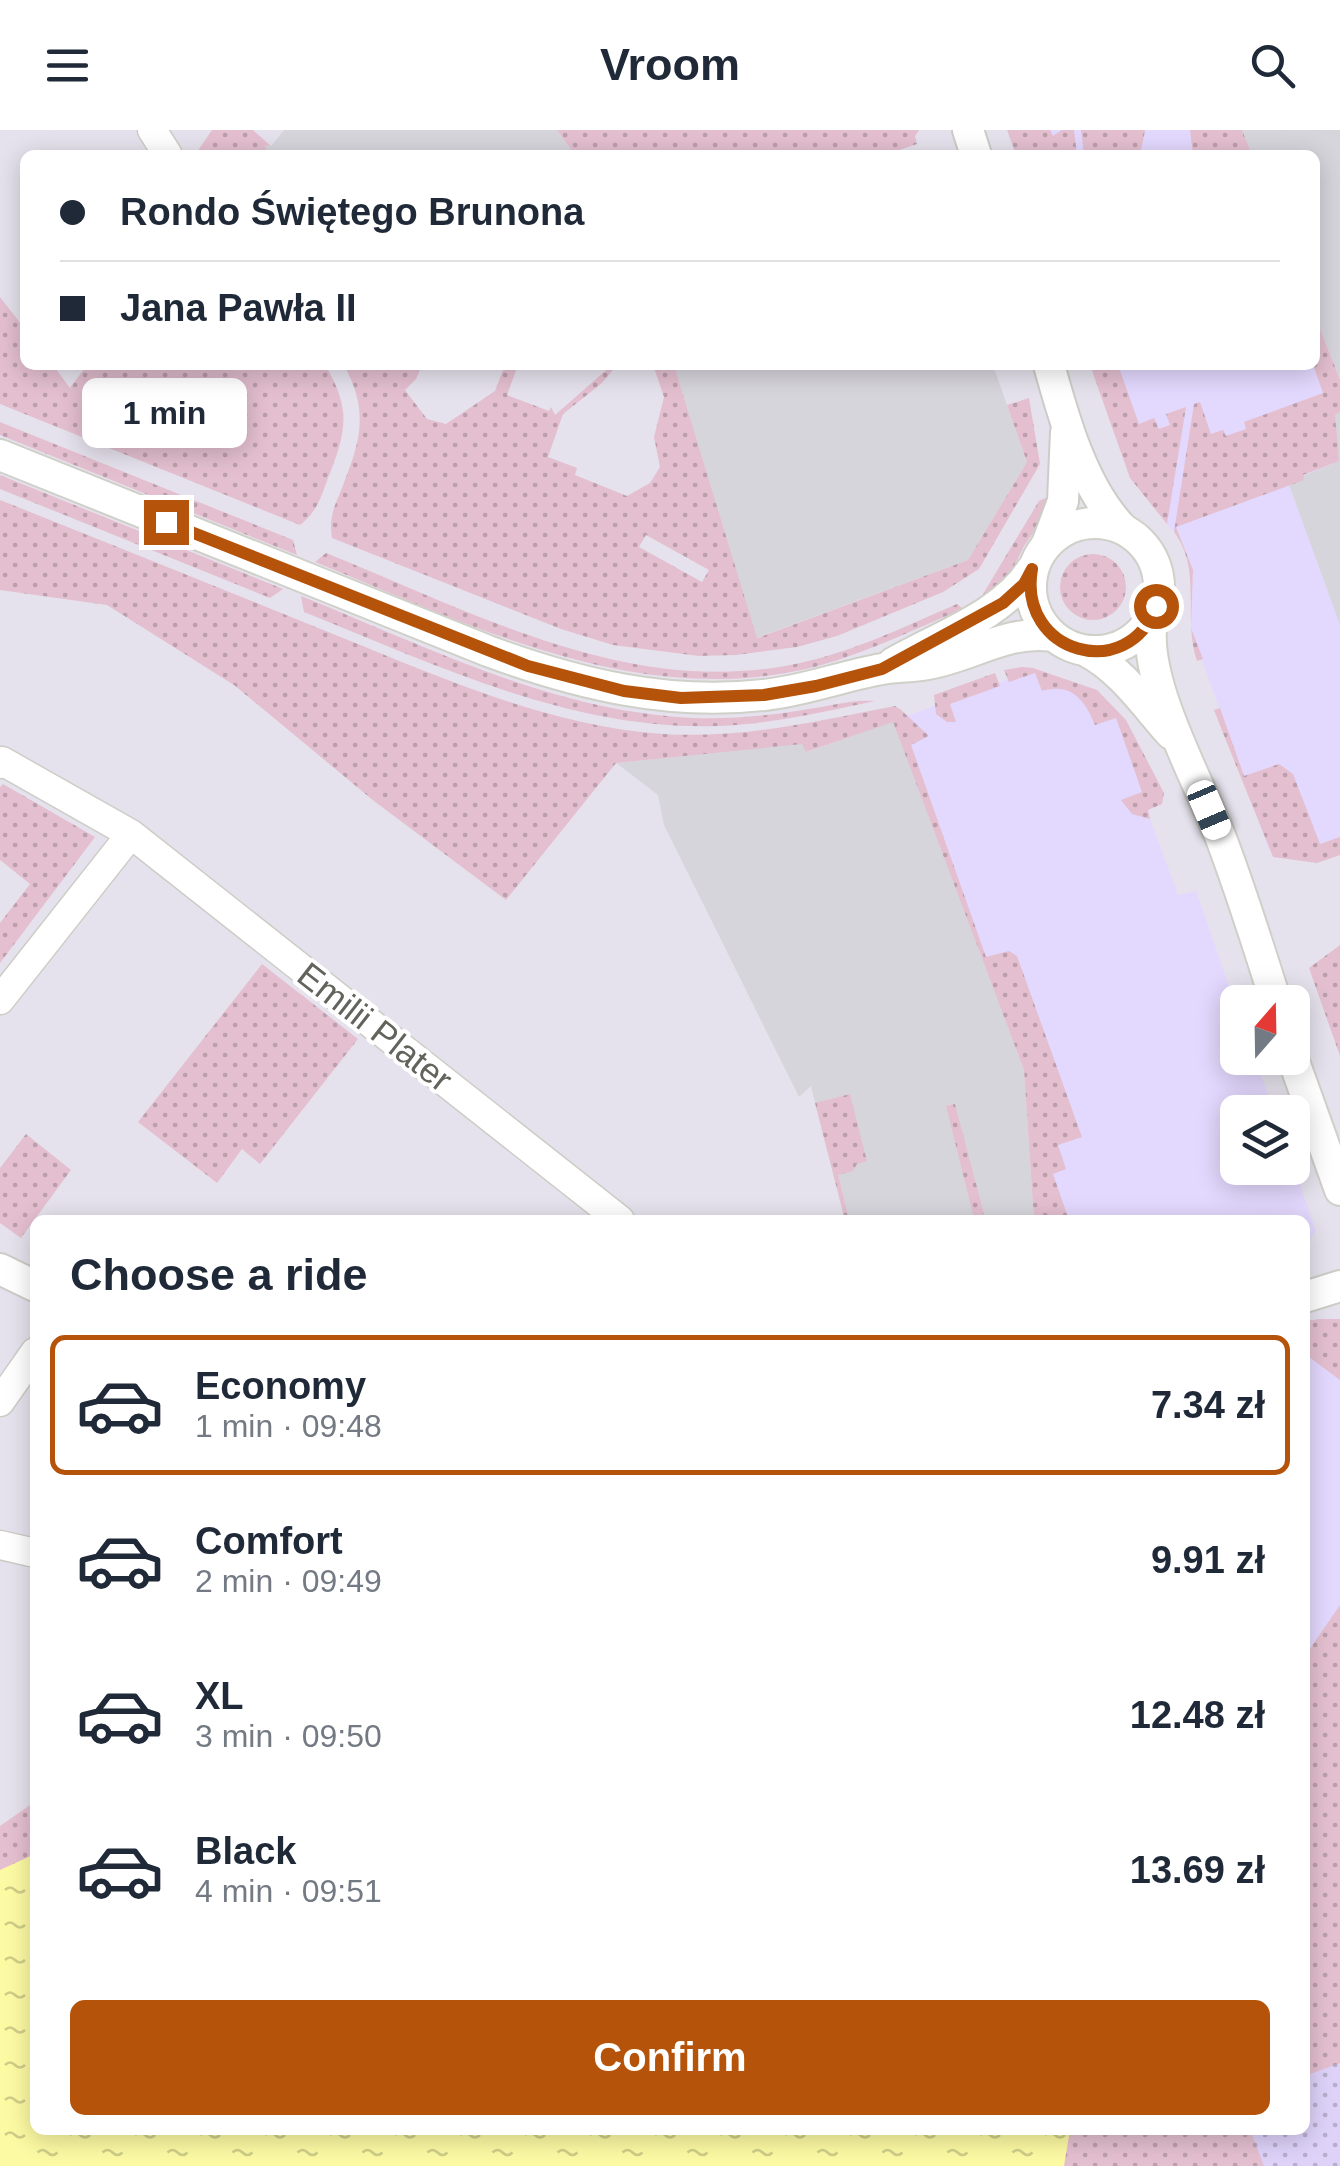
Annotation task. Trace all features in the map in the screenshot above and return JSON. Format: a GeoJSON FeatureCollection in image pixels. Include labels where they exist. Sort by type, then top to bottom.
{"type":"FeatureCollection","features":[{"type":"Feature","properties":{"kind":"main road"},"geometry":{"type":"LineString","coordinates":[[1050,370],[1066,424],[1103,507],[1139,540],[1156,566],[1159,596],[1149,631],[1152,659],[1176,740],[1221,839],[1270,985]]}},
{"type":"Feature","properties":{"kind":"main road"},"geometry":{"type":"LineString","coordinates":[[1052,636],[1033,606],[1040,557],[1063,501],[1066,424]]}},
{"type":"Feature","properties":{"kind":"main road"},"geometry":{"type":"LineString","coordinates":[[0,455],[471,644],[576,680],[650,694],[738,697],[816,686],[882,669],[932,664],[1028,633],[1052,636],[1111,665],[1176,740]]}},
{"type":"Feature","properties":{"kind":"main road"},"geometry":{"type":"LineString","coordinates":[[882,669],[1003,603],[1024,584],[1057,534],[1082,524],[1110,524],[1123,529]]}},
{"type":"Feature","properties":{"kind":"main road"},"geometry":{"type":"LineString","coordinates":[[1086,651],[1126,644],[1153,615]]}},
{"type":"Feature","properties":{"kind":"main road"},"geometry":{"type":"LineString","coordinates":[[1299,1075],[1340,1190]]}},
{"type":"Feature","properties":{"kind":"main road"},"geometry":{"type":"LineString","coordinates":[[0,1268],[30,1283]]}},
{"type":"Feature","properties":{"kind":"main road"},"geometry":{"type":"LineString","coordinates":[[1310,1295],[1340,1286]]}},
{"type":"Feature","properties":{"kind":"street","name":"Emilii Plater"},"geometry":{"type":"LineString","coordinates":[[0,764],[2,761],[42,782],[131,834],[614,1215]]}},
{"type":"Feature","properties":{"kind":"street"},"geometry":{"type":"LineString","coordinates":[[0,1000],[131,834]]}},
{"type":"Feature","properties":{"kind":"street"},"geometry":{"type":"LineString","coordinates":[[0,1402],[30,1359]]}},
{"type":"Feature","properties":{"kind":"street"},"geometry":{"type":"LineString","coordinates":[[0,1545],[30,1551]]}},
{"type":"Feature","properties":{"kind":"shaded area"},"geometry":{"type":"Polygon","coordinates":[[[212,130],[253,130],[271,146],[265,145],[266,150],[198,150],[212,130]]]}},
{"type":"Feature","properties":{"kind":"shaded area"},"geometry":{"type":"Polygon","coordinates":[[[284,130],[557,130],[571,150],[258,150],[264,144],[271,146],[284,130]]]}},
{"type":"Feature","properties":{"kind":"shaded area"},"geometry":{"type":"Polygon","coordinates":[[[557,130],[919,130],[915,136],[917,144],[900,150],[571,150],[557,130]]]}},
{"type":"Feature","properties":{"kind":"shaded area"},"geometry":{"type":"Polygon","coordinates":[[[1007,130],[1050,130],[1053,136],[1062,130],[1074,130],[1076,150],[1014,150],[1007,130]]]}},
{"type":"Feature","properties":{"kind":"shaded area"},"geometry":{"type":"Polygon","coordinates":[[[1011,130],[1242,130],[1250,150],[1018,150],[1011,130]]]}},
{"type":"Feature","properties":{"kind":"shaded area"},"geometry":{"type":"Polygon","coordinates":[[[1081,130],[1145,130],[1141,150],[1083,150],[1081,130]]]}},
{"type":"Feature","properties":{"kind":"shaded area"},"geometry":{"type":"Polygon","coordinates":[[[1190,130],[1242,130],[1250,150],[1192,150],[1190,130]]]}},
{"type":"Feature","properties":{"kind":"shaded area"},"geometry":{"type":"Polygon","coordinates":[[[1242,130],[1340,130],[1340,380],[1320,329],[1320,150],[1250,150],[1242,130]]]}},
{"type":"Feature","properties":{"kind":"shaded area"},"geometry":{"type":"Polygon","coordinates":[[[0,297],[20,323],[20,370],[57,370],[70,388],[83,370],[328,370],[343,408],[343,421],[339,448],[323,492],[300,525],[0,404],[0,297]]]}},
{"type":"Feature","properties":{"kind":"shaded area"},"geometry":{"type":"Polygon","coordinates":[[[1320,329],[1340,380],[1340,412],[1335,415],[1339,461],[1288,482],[1340,625],[1340,839],[1310,849],[1269,850],[1191,628],[1193,570],[1177,528],[1174,532],[1167,524],[1142,485],[1094,370],[1320,370],[1320,329]]]}},
{"type":"Feature","properties":{"kind":"shaded area"},"geometry":{"type":"Polygon","coordinates":[[[1320,329],[1340,380],[1340,412],[1335,415],[1339,461],[1303,475],[1304,480],[1176,527],[1193,570],[1191,625],[1188,562],[1174,532],[1194,404],[1200,402],[1211,434],[1223,430],[1226,436],[1246,429],[1244,422],[1323,393],[1315,370],[1320,370],[1320,329]]]}},
{"type":"Feature","properties":{"kind":"shaded area"},"geometry":{"type":"Polygon","coordinates":[[[346,370],[420,370],[405,390],[427,419],[446,424],[495,391],[503,370],[516,370],[507,395],[549,411],[551,407],[555,415],[606,370],[613,370],[563,414],[548,457],[577,468],[575,475],[627,496],[650,483],[660,467],[654,437],[664,397],[655,370],[676,370],[757,638],[968,560],[1027,462],[1007,405],[1029,398],[1040,464],[979,569],[943,592],[837,636],[797,647],[699,656],[613,645],[561,629],[332,538],[332,515],[357,444],[357,399],[346,370]],[[646,535],[639,547],[702,582],[709,570],[646,535]]]}},
{"type":"Feature","properties":{"kind":"shaded area"},"geometry":{"type":"Polygon","coordinates":[[[676,370],[995,370],[1027,462],[968,560],[756,638],[676,370]]]}},
{"type":"Feature","properties":{"kind":"shaded area"},"geometry":{"type":"Polygon","coordinates":[[[1092,370],[1120,370],[1139,424],[1154,418],[1159,429],[1170,425],[1166,414],[1186,407],[1167,524],[1130,478],[1092,370]]]}},
{"type":"Feature","properties":{"kind":"shaded area"},"geometry":{"type":"Polygon","coordinates":[[[1340,412],[1340,625],[1288,482],[1339,461],[1334,414],[1340,412]]]}},
{"type":"Feature","properties":{"kind":"shaded area"},"geometry":{"type":"Polygon","coordinates":[[[0,422],[293,540],[297,555],[0,435],[0,422]]]}},
{"type":"Feature","properties":{"kind":"shaded area"},"geometry":{"type":"Polygon","coordinates":[[[0,475],[283,589],[270,598],[0,489],[0,475]]]}},
{"type":"Feature","properties":{"kind":"shaded area"},"geometry":{"type":"Polygon","coordinates":[[[1050,496],[1042,520],[1006,583],[983,601],[983,594],[1039,501],[1050,496]]]}},
{"type":"Feature","properties":{"kind":"shaded area"},"geometry":{"type":"Polygon","coordinates":[[[0,500],[456,683],[579,721],[663,734],[722,734],[780,728],[895,706],[929,736],[911,745],[986,957],[1009,951],[1017,956],[1082,1137],[1058,1145],[1066,1169],[1053,1174],[1067,1215],[1034,1215],[1024,1070],[893,722],[806,752],[802,744],[616,763],[506,900],[374,801],[234,685],[107,605],[0,590],[0,500]]]}},
{"type":"Feature","properties":{"kind":"shaded area"},"geometry":{"type":"Polygon","coordinates":[[[326,553],[556,644],[676,670],[738,671],[800,663],[860,645],[957,604],[963,609],[866,650],[806,669],[742,678],[679,678],[616,669],[493,634],[315,562],[326,553]]]}},
{"type":"Feature","properties":{"kind":"shaded area"},"geometry":{"type":"Polygon","coordinates":[[[1093,554],[1116,564],[1126,587],[1116,610],[1093,620],[1070,610],[1060,587],[1070,564],[1093,554]]]}},
{"type":"Feature","properties":{"kind":"shaded area"},"geometry":{"type":"Polygon","coordinates":[[[301,596],[492,674],[591,704],[693,718],[779,714],[875,701],[738,725],[664,725],[610,718],[506,691],[404,653],[304,612],[301,596]]]}},
{"type":"Feature","properties":{"kind":"shaded area"},"geometry":{"type":"Polygon","coordinates":[[[1191,629],[1203,659],[1197,661],[1193,644],[1191,629]]]}},
{"type":"Feature","properties":{"kind":"shaded area"},"geometry":{"type":"Polygon","coordinates":[[[1022,667],[1097,690],[1126,720],[1164,793],[1162,804],[1148,810],[1150,819],[1132,814],[1121,800],[1142,792],[1116,718],[1095,725],[1076,695],[1061,689],[1042,691],[1035,673],[1009,682],[1004,670],[1022,667]]]}},
{"type":"Feature","properties":{"kind":"shaded area"},"geometry":{"type":"Polygon","coordinates":[[[1036,669],[1117,715],[1158,796],[1148,810],[1178,895],[1196,891],[1229,985],[1220,985],[1220,1075],[1261,1075],[1268,1095],[1220,1095],[1220,1185],[1300,1185],[1316,1231],[1310,1239],[1310,1215],[1034,1215],[1024,1070],[893,721],[1036,669]]]}},
{"type":"Feature","properties":{"kind":"shaded area"},"geometry":{"type":"Polygon","coordinates":[[[995,673],[1000,686],[950,704],[956,722],[947,722],[936,714],[934,695],[995,673]]]}},
{"type":"Feature","properties":{"kind":"shaded area"},"geometry":{"type":"Polygon","coordinates":[[[1220,708],[1244,776],[1279,764],[1293,774],[1320,844],[1340,837],[1340,855],[1317,863],[1273,857],[1214,710],[1220,708]]]}},
{"type":"Feature","properties":{"kind":"shaded area"},"geometry":{"type":"Polygon","coordinates":[[[893,721],[1024,1070],[1034,1215],[844,1215],[811,1086],[799,1097],[664,825],[658,795],[616,763],[803,743],[807,752],[893,721]]]}},
{"type":"Feature","properties":{"kind":"shaded area"},"geometry":{"type":"Polygon","coordinates":[[[3,784],[95,837],[0,963],[0,923],[30,884],[0,860],[3,784]]]}},
{"type":"Feature","properties":{"kind":"shaded area"},"geometry":{"type":"Polygon","coordinates":[[[1340,945],[1340,1056],[1309,968],[1340,945]]]}},
{"type":"Feature","properties":{"kind":"shaded area"},"geometry":{"type":"Polygon","coordinates":[[[262,964],[358,1039],[260,1164],[242,1149],[217,1183],[138,1122],[262,964]]]}},
{"type":"Feature","properties":{"kind":"shaded area"},"geometry":{"type":"Polygon","coordinates":[[[850,1094],[867,1161],[838,1175],[848,1215],[844,1215],[815,1103],[850,1094]]]}},
{"type":"Feature","properties":{"kind":"shaded area"},"geometry":{"type":"Polygon","coordinates":[[[955,1104],[982,1215],[973,1215],[946,1106],[955,1104]]]}},
{"type":"Feature","properties":{"kind":"shaded area"},"geometry":{"type":"Polygon","coordinates":[[[26,1134],[71,1170],[38,1215],[30,1215],[30,1226],[21,1238],[0,1223],[0,1168],[26,1134]]]}},
{"type":"Feature","properties":{"kind":"shaded area"},"geometry":{"type":"Polygon","coordinates":[[[1340,1319],[1340,1380],[1310,1358],[1310,1320],[1340,1319]]]}},
{"type":"Feature","properties":{"kind":"shaded area"},"geometry":{"type":"Polygon","coordinates":[[[1310,1332],[1340,1368],[1340,1806],[1310,1767],[1310,1332]]]}},
{"type":"Feature","properties":{"kind":"shaded area"},"geometry":{"type":"Polygon","coordinates":[[[1340,1605],[1340,2166],[0,2166],[0,1826],[30,1805],[30,2135],[1310,2135],[1310,1649],[1340,1605]]]}},
{"type":"Feature","properties":{"kind":"sand"},"geometry":{"type":"Polygon","coordinates":[[[1340,2063],[1340,2166],[1264,2166],[1252,2135],[1310,2135],[1310,2074],[1340,2063]]]}},
{"type":"Feature","properties":{"kind":"water"},"geometry":{"type":"Polygon","coordinates":[[[30,1856],[30,2135],[1069,2135],[1064,2166],[0,2166],[0,1870],[30,1856]]]}},
{"type":"Feature","properties":{"kind":"route"},"geometry":{"type":"LineString","coordinates":[[166,522],[528,666],[624,691],[681,698],[764,695],[882,669],[1003,603],[1024,584],[1032,569],[1030,594],[1037,617],[1058,640],[1078,650],[1100,651],[1126,644],[1146,626],[1156,606]]}}]}
